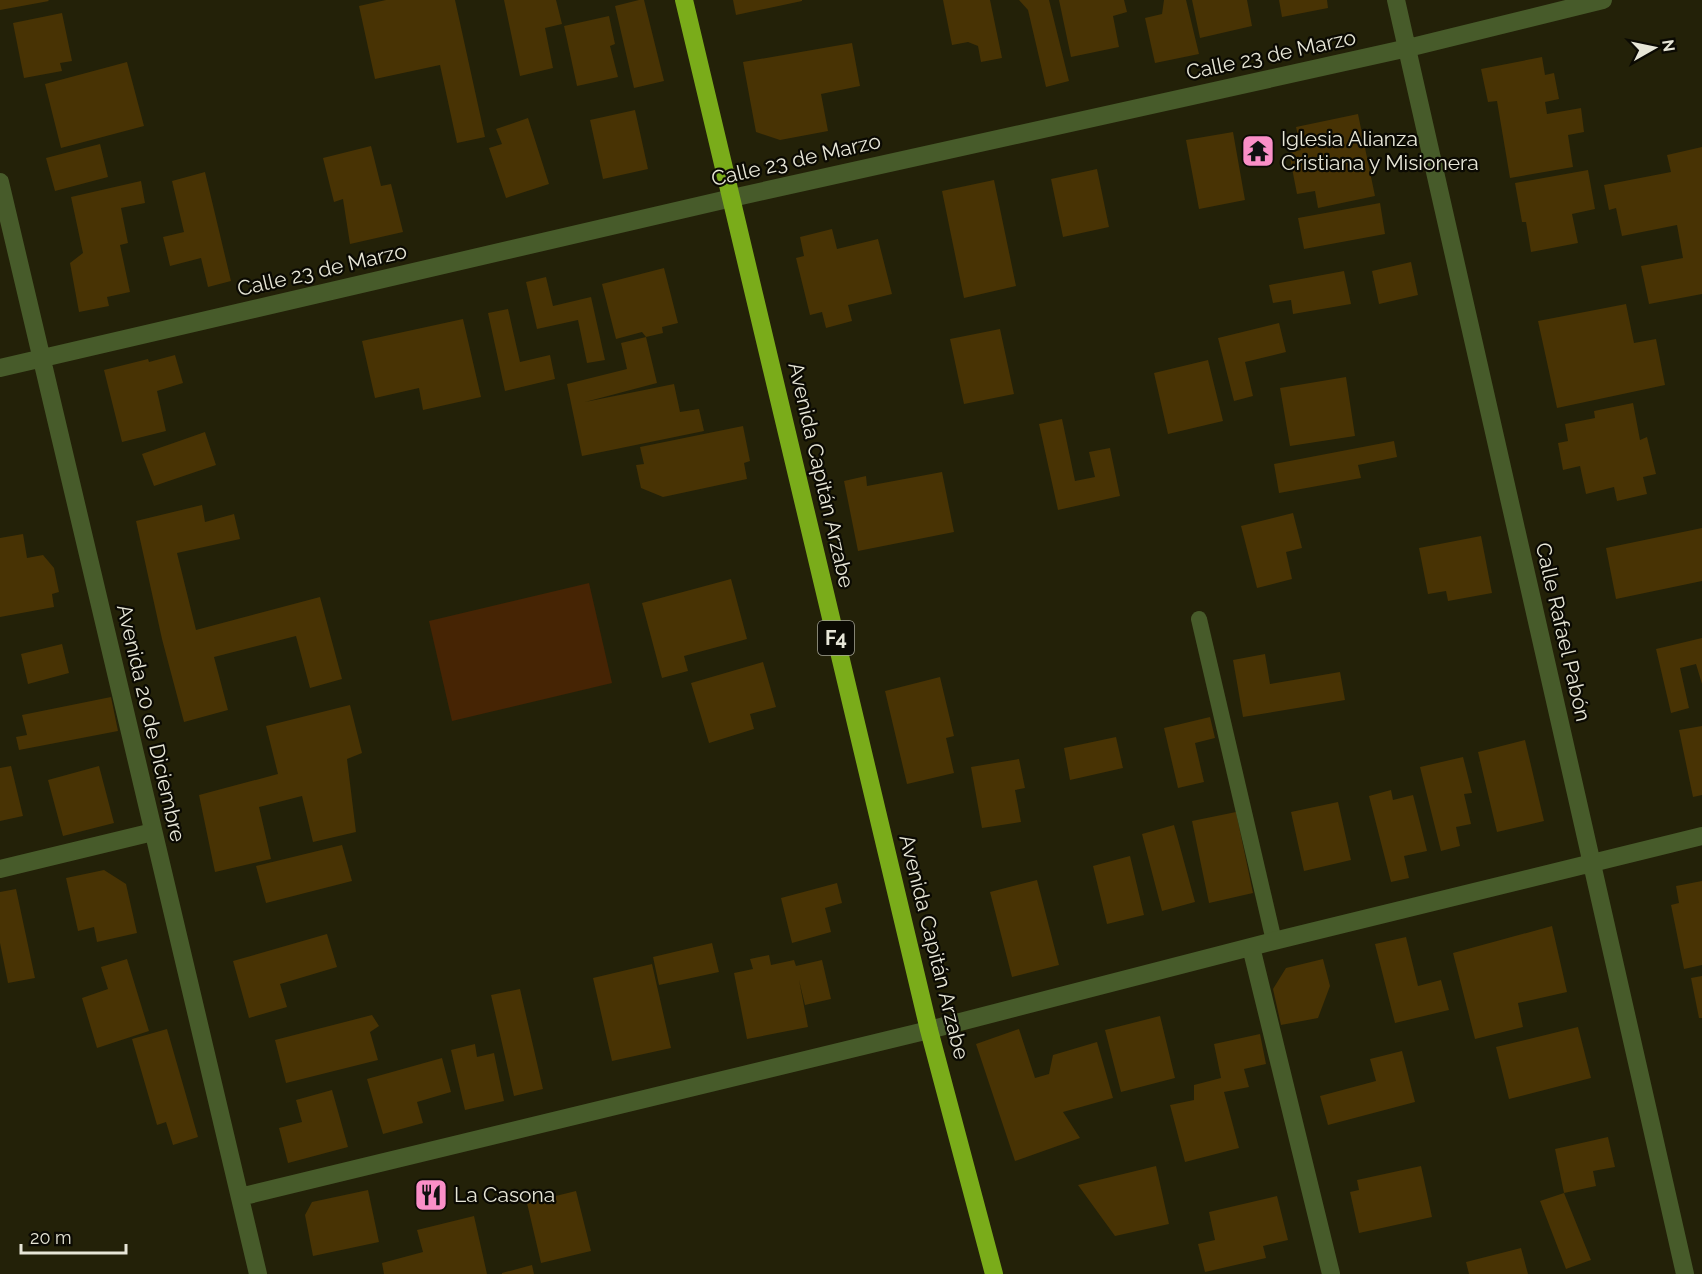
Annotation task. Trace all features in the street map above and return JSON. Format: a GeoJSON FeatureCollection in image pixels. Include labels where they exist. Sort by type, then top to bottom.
{"type":"FeatureCollection","features":[{"type":"Feature","properties":{"kind":"highway","name":"Avenida Capitán Arzabe"},"geometry":{"type":"LineString","coordinates":[[684,0],[929,1030],[994,1274]]}},
{"type":"Feature","properties":{"kind":"street","name":"Calle Rafael Pabón"},"geometry":{"type":"LineString","coordinates":[[1396,0],[1685,1274]]}},
{"type":"Feature","properties":{"kind":"street","name":"Calle 23 de Marzo"},"geometry":{"type":"LineString","coordinates":[[0,368],[732,198],[1408,48],[1603,0]]}},
{"type":"Feature","properties":{"kind":"street","name":"Avenida 20 de Diciembre"},"geometry":{"type":"LineString","coordinates":[[0,182],[258,1274]]}},
{"type":"Feature","properties":{"kind":"street"},"geometry":{"type":"LineString","coordinates":[[0,869],[153,832]]}},
{"type":"Feature","properties":{"kind":"street"},"geometry":{"type":"LineString","coordinates":[[240,1197],[929,1030],[1274,941],[1702,836]]}},
{"type":"Feature","properties":{"kind":"street"},"geometry":{"type":"LineString","coordinates":[[1251,947],[1331,1274]]}},
{"type":"Feature","properties":{"kind":"lane"},"geometry":{"type":"LineString","coordinates":[[1199,619],[1274,941]]}},
{"type":"Feature","properties":{"kind":"shaded area"},"geometry":{"type":"Polygon","coordinates":[[[589,583],[612,683],[452,721],[429,621],[589,583]]]}},
{"type":"Feature","properties":{"kind":"building"},"geometry":{"type":"Polygon","coordinates":[[[0,0],[48,0],[49,1],[0,10],[0,0]]]}},
{"type":"Feature","properties":{"kind":"building"},"geometry":{"type":"Polygon","coordinates":[[[386,0],[455,0],[485,137],[457,143],[440,65],[375,79],[359,6],[386,0]]]}},
{"type":"Feature","properties":{"kind":"building"},"geometry":{"type":"Polygon","coordinates":[[[504,0],[556,0],[562,24],[545,28],[553,68],[520,76],[504,0]]]}},
{"type":"Feature","properties":{"kind":"building"},"geometry":{"type":"Polygon","coordinates":[[[644,0],[664,81],[634,88],[615,6],[644,0]]]}},
{"type":"Feature","properties":{"kind":"building"},"geometry":{"type":"Polygon","coordinates":[[[733,0],[802,0],[802,1],[736,15],[733,0]]]}},
{"type":"Feature","properties":{"kind":"building"},"geometry":{"type":"Polygon","coordinates":[[[943,0],[990,0],[1002,58],[981,62],[978,46],[968,42],[952,45],[943,0]]]}},
{"type":"Feature","properties":{"kind":"building"},"geometry":{"type":"Polygon","coordinates":[[[1019,0],[1049,0],[1069,81],[1046,87],[1028,10],[1019,0]]]}},
{"type":"Feature","properties":{"kind":"building"},"geometry":{"type":"Polygon","coordinates":[[[1059,0],[1124,0],[1127,12],[1113,16],[1119,47],[1071,57],[1059,0]]]}},
{"type":"Feature","properties":{"kind":"building"},"geometry":{"type":"Polygon","coordinates":[[[1164,0],[1186,0],[1199,54],[1155,63],[1145,18],[1162,14],[1164,0]]]}},
{"type":"Feature","properties":{"kind":"building"},"geometry":{"type":"Polygon","coordinates":[[[1192,0],[1247,0],[1252,26],[1200,38],[1192,0]]]}},
{"type":"Feature","properties":{"kind":"building"},"geometry":{"type":"Polygon","coordinates":[[[1279,0],[1327,0],[1328,8],[1282,17],[1279,0]]]}},
{"type":"Feature","properties":{"kind":"building"},"geometry":{"type":"Polygon","coordinates":[[[62,13],[72,61],[60,63],[62,71],[24,78],[13,23],[62,13]]]}},
{"type":"Feature","properties":{"kind":"building"},"geometry":{"type":"Polygon","coordinates":[[[609,16],[615,44],[610,46],[618,77],[577,86],[564,26],[609,16]]]}},
{"type":"Feature","properties":{"kind":"building"},"geometry":{"type":"Polygon","coordinates":[[[852,43],[860,86],[821,94],[828,131],[780,140],[756,132],[743,62],[852,43]]]}},
{"type":"Feature","properties":{"kind":"building"},"geometry":{"type":"Polygon","coordinates":[[[1542,57],[1545,75],[1554,73],[1559,99],[1545,102],[1547,114],[1581,108],[1584,132],[1568,135],[1573,167],[1510,178],[1497,101],[1488,102],[1481,69],[1542,57]]]}},
{"type":"Feature","properties":{"kind":"building"},"geometry":{"type":"Polygon","coordinates":[[[127,62],[144,126],[61,148],[45,84],[127,62]]]}},
{"type":"Feature","properties":{"kind":"building"},"geometry":{"type":"Polygon","coordinates":[[[635,110],[648,169],[603,179],[590,120],[635,110]]]}},
{"type":"Feature","properties":{"kind":"building"},"geometry":{"type":"Polygon","coordinates":[[[1358,114],[1375,196],[1318,208],[1315,191],[1297,194],[1289,153],[1301,150],[1296,127],[1358,114]]]}},
{"type":"Feature","properties":{"kind":"building"},"geometry":{"type":"Polygon","coordinates":[[[528,118],[549,184],[506,198],[489,148],[502,144],[496,129],[528,118]]]}},
{"type":"Feature","properties":{"kind":"building"},"geometry":{"type":"Polygon","coordinates":[[[1233,132],[1245,200],[1199,209],[1186,140],[1233,132]]]}},
{"type":"Feature","properties":{"kind":"building"},"geometry":{"type":"Polygon","coordinates":[[[100,144],[108,177],[55,191],[46,158],[100,144]]]}},
{"type":"Feature","properties":{"kind":"building"},"geometry":{"type":"Polygon","coordinates":[[[371,146],[381,186],[391,184],[403,232],[350,244],[343,199],[334,202],[323,158],[371,146]]]}},
{"type":"Feature","properties":{"kind":"building"},"geometry":{"type":"Polygon","coordinates":[[[1702,147],[1702,294],[1649,304],[1641,266],[1683,258],[1677,225],[1622,236],[1616,208],[1609,210],[1604,185],[1671,172],[1667,155],[1702,147]]]}},
{"type":"Feature","properties":{"kind":"building"},"geometry":{"type":"Polygon","coordinates":[[[1097,169],[1109,227],[1063,237],[1051,179],[1097,169]]]}},
{"type":"Feature","properties":{"kind":"building"},"geometry":{"type":"Polygon","coordinates":[[[1588,170],[1595,209],[1572,214],[1578,243],[1531,252],[1526,222],[1522,222],[1515,183],[1588,170]]]}},
{"type":"Feature","properties":{"kind":"building"},"geometry":{"type":"Polygon","coordinates":[[[205,172],[231,281],[208,287],[201,258],[170,266],[163,237],[184,232],[172,181],[205,172]]]}},
{"type":"Feature","properties":{"kind":"building"},"geometry":{"type":"Polygon","coordinates":[[[994,180],[1016,286],[964,298],[942,191],[994,180]]]}},
{"type":"Feature","properties":{"kind":"building"},"geometry":{"type":"Polygon","coordinates":[[[141,181],[145,203],[121,208],[128,243],[120,245],[130,292],[107,297],[109,306],[79,312],[70,263],[83,253],[71,197],[141,181]]]}},
{"type":"Feature","properties":{"kind":"building"},"geometry":{"type":"Polygon","coordinates":[[[1380,203],[1385,234],[1304,249],[1298,218],[1380,203]]]}},
{"type":"Feature","properties":{"kind":"building"},"geometry":{"type":"Polygon","coordinates":[[[832,229],[837,249],[878,239],[892,294],[848,305],[852,321],[826,328],[822,312],[810,315],[796,258],[804,256],[800,237],[832,229]]]}},
{"type":"Feature","properties":{"kind":"building"},"geometry":{"type":"Polygon","coordinates":[[[1411,262],[1418,295],[1379,304],[1372,271],[1411,262]]]}},
{"type":"Feature","properties":{"kind":"building"},"geometry":{"type":"Polygon","coordinates":[[[664,268],[678,323],[662,327],[663,333],[646,337],[642,332],[616,339],[602,284],[664,268]]]}},
{"type":"Feature","properties":{"kind":"building"},"geometry":{"type":"Polygon","coordinates":[[[1344,271],[1351,304],[1293,314],[1291,300],[1273,303],[1269,285],[1344,271]]]}},
{"type":"Feature","properties":{"kind":"building"},"geometry":{"type":"Polygon","coordinates":[[[546,277],[553,306],[591,297],[605,360],[587,363],[578,320],[537,329],[526,282],[546,277]]]}},
{"type":"Feature","properties":{"kind":"building"},"geometry":{"type":"Polygon","coordinates":[[[1626,304],[1634,343],[1656,339],[1665,385],[1557,408],[1538,321],[1626,304]]]}},
{"type":"Feature","properties":{"kind":"building"},"geometry":{"type":"Polygon","coordinates":[[[508,309],[520,362],[550,355],[555,379],[505,391],[488,313],[508,309]]]}},
{"type":"Feature","properties":{"kind":"building"},"geometry":{"type":"Polygon","coordinates":[[[463,319],[481,397],[423,410],[419,388],[375,398],[362,341],[463,319]]]}},
{"type":"Feature","properties":{"kind":"building"},"geometry":{"type":"Polygon","coordinates":[[[1279,323],[1286,352],[1245,362],[1253,396],[1234,401],[1218,338],[1279,323]]]}},
{"type":"Feature","properties":{"kind":"building"},"geometry":{"type":"Polygon","coordinates":[[[1000,329],[1014,394],[964,404],[950,339],[1000,329]]]}},
{"type":"Feature","properties":{"kind":"building"},"geometry":{"type":"Polygon","coordinates":[[[646,337],[657,383],[585,402],[674,384],[680,412],[699,409],[704,431],[582,456],[567,384],[627,369],[621,343],[646,337]]]}},
{"type":"Feature","properties":{"kind":"building"},"geometry":{"type":"Polygon","coordinates":[[[175,355],[183,383],[157,391],[166,431],[122,442],[104,370],[175,355]]]}},
{"type":"Feature","properties":{"kind":"building"},"geometry":{"type":"Polygon","coordinates":[[[1208,360],[1223,421],[1168,434],[1154,373],[1208,360]]]}},
{"type":"Feature","properties":{"kind":"building"},"geometry":{"type":"Polygon","coordinates":[[[1346,377],[1355,436],[1290,446],[1280,388],[1346,377]]]}},
{"type":"Feature","properties":{"kind":"building"},"geometry":{"type":"Polygon","coordinates":[[[1633,403],[1640,440],[1647,437],[1656,474],[1643,477],[1647,494],[1617,501],[1614,487],[1586,494],[1580,466],[1563,470],[1558,443],[1568,441],[1565,424],[1595,418],[1594,411],[1633,403]]]}},
{"type":"Feature","properties":{"kind":"building"},"geometry":{"type":"Polygon","coordinates":[[[1062,419],[1075,481],[1095,477],[1089,452],[1110,448],[1120,496],[1058,510],[1039,424],[1062,419]]]}},
{"type":"Feature","properties":{"kind":"building"},"geometry":{"type":"Polygon","coordinates":[[[743,426],[750,461],[744,463],[747,479],[663,497],[641,488],[636,465],[644,464],[640,447],[743,426]]]}},
{"type":"Feature","properties":{"kind":"building"},"geometry":{"type":"Polygon","coordinates":[[[205,432],[216,465],[154,486],[142,454],[205,432]]]}},
{"type":"Feature","properties":{"kind":"building"},"geometry":{"type":"Polygon","coordinates":[[[1394,441],[1397,457],[1358,465],[1361,478],[1279,493],[1274,464],[1394,441]]]}},
{"type":"Feature","properties":{"kind":"building"},"geometry":{"type":"Polygon","coordinates":[[[942,472],[954,532],[858,551],[844,481],[866,476],[867,486],[942,472]]]}},
{"type":"Feature","properties":{"kind":"building"},"geometry":{"type":"Polygon","coordinates":[[[202,505],[205,522],[234,514],[240,539],[177,553],[196,630],[320,597],[342,679],[310,688],[296,636],[214,657],[228,710],[184,722],[162,639],[136,521],[202,505]]]}},
{"type":"Feature","properties":{"kind":"building"},"geometry":{"type":"Polygon","coordinates":[[[1293,513],[1302,548],[1286,552],[1292,579],[1257,588],[1241,526],[1293,513]]]}},
{"type":"Feature","properties":{"kind":"building"},"geometry":{"type":"Polygon","coordinates":[[[1702,528],[1702,581],[1616,599],[1606,548],[1702,528]]]}},
{"type":"Feature","properties":{"kind":"building"},"geometry":{"type":"Polygon","coordinates":[[[23,534],[27,558],[43,555],[54,568],[59,592],[52,594],[54,607],[0,617],[0,538],[23,534]]]}},
{"type":"Feature","properties":{"kind":"building"},"geometry":{"type":"Polygon","coordinates":[[[1481,536],[1492,593],[1448,601],[1446,591],[1428,594],[1419,548],[1481,536]]]}},
{"type":"Feature","properties":{"kind":"building"},"geometry":{"type":"Polygon","coordinates":[[[731,579],[747,639],[684,656],[688,671],[662,678],[642,603],[731,579]]]}},
{"type":"Feature","properties":{"kind":"building"},"geometry":{"type":"Polygon","coordinates":[[[1702,638],[1702,684],[1696,664],[1680,668],[1689,708],[1671,713],[1656,649],[1702,638]]]}},
{"type":"Feature","properties":{"kind":"building"},"geometry":{"type":"Polygon","coordinates":[[[62,644],[69,673],[28,684],[21,654],[62,644]]]}},
{"type":"Feature","properties":{"kind":"building"},"geometry":{"type":"Polygon","coordinates":[[[1265,654],[1270,684],[1340,672],[1345,700],[1243,717],[1233,660],[1265,654]]]}},
{"type":"Feature","properties":{"kind":"building"},"geometry":{"type":"Polygon","coordinates":[[[763,662],[776,707],[750,714],[754,729],[709,743],[691,683],[763,662]]]}},
{"type":"Feature","properties":{"kind":"building"},"geometry":{"type":"Polygon","coordinates":[[[940,677],[954,736],[946,738],[954,773],[907,784],[885,691],[940,677]]]}},
{"type":"Feature","properties":{"kind":"building"},"geometry":{"type":"Polygon","coordinates":[[[111,697],[118,731],[19,750],[16,737],[27,735],[22,715],[111,697]]]}},
{"type":"Feature","properties":{"kind":"building"},"geometry":{"type":"Polygon","coordinates":[[[350,705],[362,753],[347,759],[356,832],[313,842],[302,796],[259,807],[271,859],[215,872],[199,795],[278,774],[266,726],[350,705]]]}},
{"type":"Feature","properties":{"kind":"building"},"geometry":{"type":"Polygon","coordinates":[[[1210,717],[1215,738],[1195,743],[1204,782],[1178,788],[1164,728],[1210,717]]]}},
{"type":"Feature","properties":{"kind":"building"},"geometry":{"type":"Polygon","coordinates":[[[1702,726],[1702,795],[1693,797],[1679,730],[1702,726]]]}},
{"type":"Feature","properties":{"kind":"building"},"geometry":{"type":"Polygon","coordinates":[[[1116,737],[1123,768],[1070,780],[1064,748],[1116,737]]]}},
{"type":"Feature","properties":{"kind":"building"},"geometry":{"type":"Polygon","coordinates":[[[1525,740],[1544,821],[1497,832],[1478,752],[1525,740]]]}},
{"type":"Feature","properties":{"kind":"building"},"geometry":{"type":"Polygon","coordinates":[[[1463,757],[1472,793],[1464,794],[1471,824],[1456,827],[1460,846],[1441,851],[1420,767],[1463,757]]]}},
{"type":"Feature","properties":{"kind":"building"},"geometry":{"type":"Polygon","coordinates":[[[1019,759],[1025,788],[1015,790],[1021,822],[982,828],[971,767],[1019,759]]]}},
{"type":"Feature","properties":{"kind":"building"},"geometry":{"type":"Polygon","coordinates":[[[11,766],[23,816],[0,821],[0,768],[11,766]]]}},
{"type":"Feature","properties":{"kind":"building"},"geometry":{"type":"Polygon","coordinates":[[[99,766],[114,823],[63,836],[48,780],[99,766]]]}},
{"type":"Feature","properties":{"kind":"building"},"geometry":{"type":"Polygon","coordinates":[[[1391,790],[1393,800],[1413,795],[1427,851],[1404,856],[1409,878],[1391,882],[1369,796],[1391,790]]]}},
{"type":"Feature","properties":{"kind":"building"},"geometry":{"type":"Polygon","coordinates":[[[1338,802],[1351,860],[1304,871],[1291,812],[1338,802]]]}},
{"type":"Feature","properties":{"kind":"building"},"geometry":{"type":"Polygon","coordinates":[[[1236,812],[1253,893],[1209,903],[1192,821],[1236,812]]]}},
{"type":"Feature","properties":{"kind":"building"},"geometry":{"type":"Polygon","coordinates":[[[1174,825],[1195,902],[1162,911],[1142,834],[1174,825]]]}},
{"type":"Feature","properties":{"kind":"building"},"geometry":{"type":"Polygon","coordinates":[[[342,845],[352,881],[266,903],[256,866],[342,845]]]}},
{"type":"Feature","properties":{"kind":"building"},"geometry":{"type":"Polygon","coordinates":[[[1130,856],[1144,915],[1107,924],[1093,866],[1130,856]]]}},
{"type":"Feature","properties":{"kind":"building"},"geometry":{"type":"Polygon","coordinates":[[[104,870],[126,884],[137,933],[97,942],[94,927],[78,931],[66,878],[104,870]]]}},
{"type":"Feature","properties":{"kind":"building"},"geometry":{"type":"Polygon","coordinates":[[[1037,880],[1059,965],[1012,977],[990,892],[1037,880]]]}},
{"type":"Feature","properties":{"kind":"building"},"geometry":{"type":"Polygon","coordinates":[[[1702,881],[1702,965],[1684,969],[1671,905],[1679,903],[1676,886],[1702,881]]]}},
{"type":"Feature","properties":{"kind":"building"},"geometry":{"type":"Polygon","coordinates":[[[837,883],[842,903],[825,908],[831,932],[792,943],[781,898],[837,883]]]}},
{"type":"Feature","properties":{"kind":"building"},"geometry":{"type":"Polygon","coordinates":[[[16,889],[35,978],[8,983],[0,943],[0,892],[16,889]]]}},
{"type":"Feature","properties":{"kind":"building"},"geometry":{"type":"Polygon","coordinates":[[[1552,926],[1567,992],[1518,1003],[1523,1027],[1475,1039],[1453,953],[1552,926]]]}},
{"type":"Feature","properties":{"kind":"building"},"geometry":{"type":"Polygon","coordinates":[[[327,934],[337,967],[280,984],[287,1007],[249,1018],[233,961],[327,934]]]}},
{"type":"Feature","properties":{"kind":"building"},"geometry":{"type":"Polygon","coordinates":[[[1406,937],[1418,986],[1441,980],[1449,1010],[1395,1023],[1375,944],[1406,937]]]}},
{"type":"Feature","properties":{"kind":"building"},"geometry":{"type":"Polygon","coordinates":[[[712,943],[719,972],[659,985],[653,957],[712,943]]]}},
{"type":"Feature","properties":{"kind":"building"},"geometry":{"type":"Polygon","coordinates":[[[769,955],[771,965],[794,960],[796,966],[822,960],[831,999],[805,1005],[799,980],[808,1027],[747,1039],[734,973],[753,969],[750,959],[769,955]]]}},
{"type":"Feature","properties":{"kind":"building"},"geometry":{"type":"Polygon","coordinates":[[[127,959],[149,1031],[97,1048],[82,998],[108,989],[101,967],[127,959]]]}},
{"type":"Feature","properties":{"kind":"building"},"geometry":{"type":"Polygon","coordinates":[[[1323,959],[1330,986],[1318,1018],[1281,1025],[1273,989],[1286,968],[1323,959]]]}},
{"type":"Feature","properties":{"kind":"building"},"geometry":{"type":"Polygon","coordinates":[[[652,964],[671,1048],[612,1061],[593,978],[652,964]]]}},
{"type":"Feature","properties":{"kind":"building"},"geometry":{"type":"Polygon","coordinates":[[[1702,976],[1702,1018],[1699,1018],[1691,978],[1702,976]]]}},
{"type":"Feature","properties":{"kind":"building"},"geometry":{"type":"Polygon","coordinates":[[[520,989],[543,1089],[514,1096],[491,995],[520,989]]]}},
{"type":"Feature","properties":{"kind":"building"},"geometry":{"type":"Polygon","coordinates":[[[372,1015],[379,1026],[370,1032],[378,1060],[286,1083],[275,1040],[372,1015]]]}},
{"type":"Feature","properties":{"kind":"building"},"geometry":{"type":"Polygon","coordinates":[[[1160,1016],[1175,1078],[1121,1092],[1105,1030],[1160,1016]]]}},
{"type":"Feature","properties":{"kind":"building"},"geometry":{"type":"Polygon","coordinates":[[[1578,1027],[1591,1078],[1509,1099],[1496,1047],[1578,1027]]]}},
{"type":"Feature","properties":{"kind":"building"},"geometry":{"type":"Polygon","coordinates":[[[167,1029],[198,1137],[173,1145],[166,1122],[157,1125],[132,1039],[167,1029]]]}},
{"type":"Feature","properties":{"kind":"building"},"geometry":{"type":"Polygon","coordinates":[[[1019,1029],[1035,1078],[1049,1074],[1053,1055],[1097,1042],[1113,1098],[1063,1112],[1080,1138],[1015,1161],[976,1044],[1019,1029]]]}},
{"type":"Feature","properties":{"kind":"building"},"geometry":{"type":"Polygon","coordinates":[[[1260,1034],[1266,1064],[1244,1069],[1249,1087],[1224,1092],[1239,1148],[1185,1162],[1170,1105],[1194,1100],[1194,1085],[1221,1078],[1214,1044],[1260,1034]]]}},
{"type":"Feature","properties":{"kind":"building"},"geometry":{"type":"Polygon","coordinates":[[[475,1044],[477,1057],[494,1053],[504,1101],[465,1110],[451,1050],[475,1044]]]}},
{"type":"Feature","properties":{"kind":"building"},"geometry":{"type":"Polygon","coordinates":[[[1402,1051],[1415,1102],[1328,1125],[1320,1096],[1376,1081],[1370,1059],[1402,1051]]]}},
{"type":"Feature","properties":{"kind":"building"},"geometry":{"type":"Polygon","coordinates":[[[442,1058],[451,1092],[417,1102],[423,1123],[383,1134],[367,1079],[442,1058]]]}},
{"type":"Feature","properties":{"kind":"building"},"geometry":{"type":"Polygon","coordinates":[[[332,1090],[348,1147],[288,1163],[279,1128],[302,1122],[296,1100],[332,1090]]]}},
{"type":"Feature","properties":{"kind":"building"},"geometry":{"type":"Polygon","coordinates":[[[1608,1137],[1615,1167],[1593,1171],[1596,1186],[1564,1193],[1555,1149],[1608,1137]]]}},
{"type":"Feature","properties":{"kind":"building"},"geometry":{"type":"Polygon","coordinates":[[[1156,1166],[1169,1224],[1115,1236],[1078,1185],[1156,1166]]]}},
{"type":"Feature","properties":{"kind":"building"},"geometry":{"type":"Polygon","coordinates":[[[1421,1166],[1432,1217],[1359,1233],[1350,1192],[1359,1190],[1357,1180],[1421,1166]]]}},
{"type":"Feature","properties":{"kind":"building"},"geometry":{"type":"Polygon","coordinates":[[[368,1190],[379,1242],[313,1256],[305,1215],[312,1202],[368,1190]]]}},
{"type":"Feature","properties":{"kind":"building"},"geometry":{"type":"Polygon","coordinates":[[[576,1191],[591,1251],[541,1263],[527,1203],[576,1191]]]}},
{"type":"Feature","properties":{"kind":"building"},"geometry":{"type":"Polygon","coordinates":[[[1564,1193],[1591,1260],[1566,1269],[1540,1201],[1564,1193]]]}},
{"type":"Feature","properties":{"kind":"building"},"geometry":{"type":"Polygon","coordinates":[[[1277,1196],[1288,1240],[1263,1246],[1266,1258],[1205,1272],[1198,1244],[1215,1240],[1209,1212],[1277,1196]]]}},
{"type":"Feature","properties":{"kind":"building"},"geometry":{"type":"Polygon","coordinates":[[[474,1216],[487,1274],[384,1274],[382,1263],[423,1252],[417,1230],[474,1216]]]}},
{"type":"Feature","properties":{"kind":"building"},"geometry":{"type":"Polygon","coordinates":[[[1521,1248],[1528,1274],[1469,1274],[1466,1262],[1521,1248]]]}},
{"type":"Feature","properties":{"kind":"building"},"geometry":{"type":"Polygon","coordinates":[[[532,1265],[534,1274],[502,1274],[502,1273],[532,1265]]]}},
{"type":"Feature","properties":{"kind":"place","name":"Iglesia Alianza Cristiana y Misionera"},"geometry":{"type":"Point","coordinates":[1258,151]}},
{"type":"Feature","properties":{"kind":"place","name":"La Casona"},"geometry":{"type":"Point","coordinates":[431,1195]}}]}
